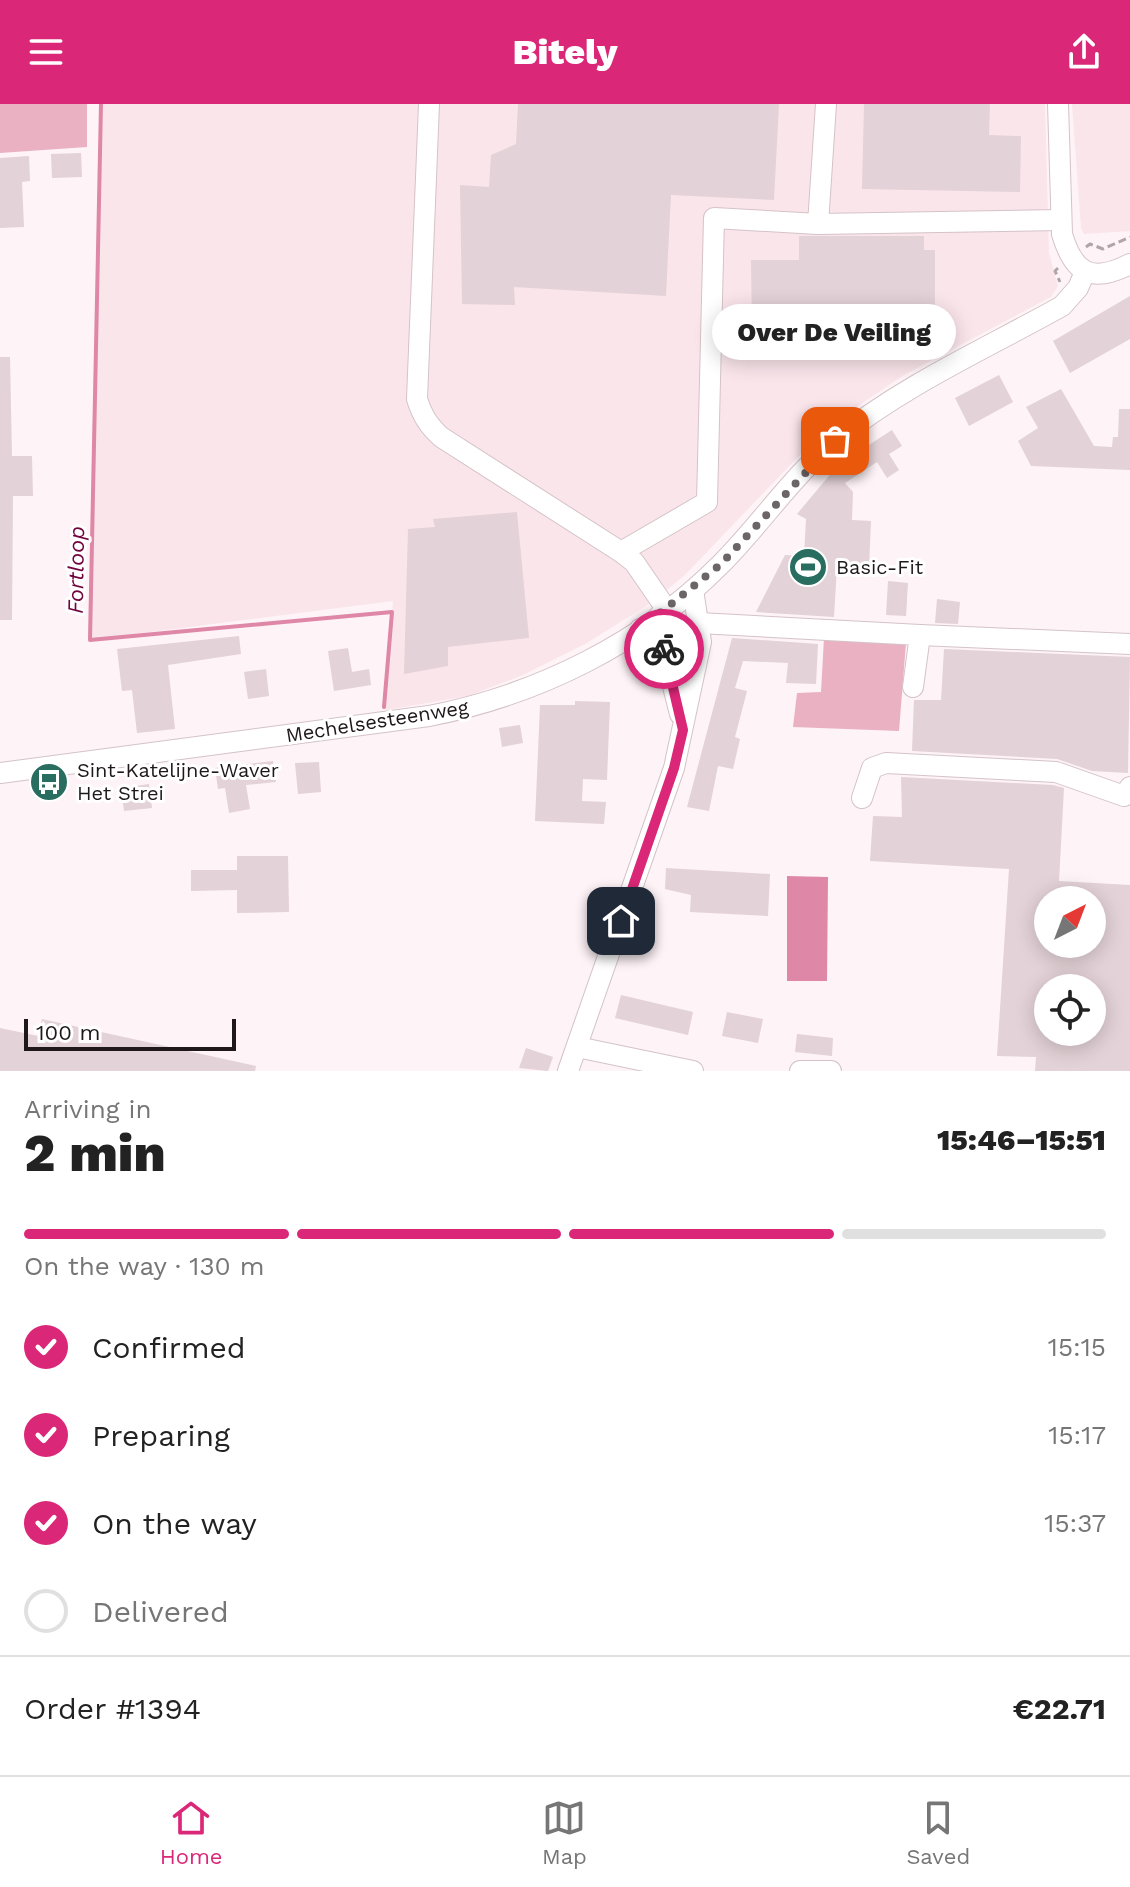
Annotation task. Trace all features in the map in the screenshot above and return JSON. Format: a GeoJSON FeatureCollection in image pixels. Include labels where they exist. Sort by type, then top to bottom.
{"type":"FeatureCollection","features":[{"type":"Feature","properties":{"kind":"street"},"geometry":{"type":"LineString","coordinates":[[429,104],[417,399],[421,412],[427,424],[441,437],[634,562],[663,613],[681,634],[688,649],[691,682]]}},
{"type":"Feature","properties":{"kind":"street"},"geometry":{"type":"LineString","coordinates":[[818,224],[826,104]]}},
{"type":"Feature","properties":{"kind":"street"},"geometry":{"type":"LineString","coordinates":[[1058,104],[1061,220],[1066,250],[1085,272],[1106,275],[1130,264]]}},
{"type":"Feature","properties":{"kind":"street"},"geometry":{"type":"LineString","coordinates":[[621,552],[707,502],[714,218],[818,224],[1061,220]]}},
{"type":"Feature","properties":{"kind":"street","name":"Mechelsesteenweg"},"geometry":{"type":"LineString","coordinates":[[0,773],[462,710],[565,673],[640,629],[693,590],[835,441],[884,405],[1062,306],[1078,288],[1085,272]]}},
{"type":"Feature","properties":{"kind":"street"},"geometry":{"type":"LineString","coordinates":[[568,1071],[674,768],[701,642],[693,590]]}},
{"type":"Feature","properties":{"kind":"street"},"geometry":{"type":"LineString","coordinates":[[699,623],[1130,644]]}},
{"type":"Feature","properties":{"kind":"street"},"geometry":{"type":"LineString","coordinates":[[640,629],[663,647],[683,730]]}},
{"type":"Feature","properties":{"kind":"street"},"geometry":{"type":"LineString","coordinates":[[913,687],[920,635]]}},
{"type":"Feature","properties":{"kind":"street"},"geometry":{"type":"LineString","coordinates":[[862,798],[872,768],[886,763],[1056,772],[1124,796],[1130,787]]}},
{"type":"Feature","properties":{"kind":"street"},"geometry":{"type":"LineString","coordinates":[[577,1047],[693,1071]]}},
{"type":"Feature","properties":{"kind":"street"},"geometry":{"type":"LineString","coordinates":[[800,1071],[831,1071]]}},
{"type":"Feature","properties":{"kind":"shaded area"},"geometry":{"type":"Polygon","coordinates":[[[0,104],[87,104],[87,147],[0,153],[0,104]]]}},
{"type":"Feature","properties":{"kind":"shaded area"},"geometry":{"type":"Polygon","coordinates":[[[100,104],[1045,104],[1049,253],[1058,286],[1051,297],[904,375],[846,414],[814,440],[684,576],[649,604],[587,643],[523,675],[468,696],[386,710],[393,601],[88,640],[100,104]]]}},
{"type":"Feature","properties":{"kind":"shaded area"},"geometry":{"type":"Polygon","coordinates":[[[1072,104],[1130,104],[1130,231],[1084,234],[1081,228],[1072,104]]]}},
{"type":"Feature","properties":{"kind":"shaded area"},"geometry":{"type":"Polygon","coordinates":[[[824,638],[906,643],[899,731],[793,727],[797,693],[821,692],[824,638]]]}},
{"type":"Feature","properties":{"kind":"shaded area"},"geometry":{"type":"Polygon","coordinates":[[[787,876],[828,877],[827,981],[787,981],[787,876]]]}},
{"type":"Feature","properties":{"kind":"building"},"geometry":{"type":"Polygon","coordinates":[[[518,104],[779,104],[774,200],[671,195],[666,296],[514,287],[515,305],[462,304],[460,185],[489,187],[491,155],[516,144],[518,104]]]}},
{"type":"Feature","properties":{"kind":"building"},"geometry":{"type":"Polygon","coordinates":[[[864,104],[990,104],[989,135],[1021,136],[1020,192],[862,189],[864,104]]]}},
{"type":"Feature","properties":{"kind":"building"},"geometry":{"type":"Polygon","coordinates":[[[81,153],[82,177],[52,178],[51,154],[81,153]]]}},
{"type":"Feature","properties":{"kind":"building"},"geometry":{"type":"Polygon","coordinates":[[[29,156],[30,181],[22,182],[24,227],[0,228],[0,158],[29,156]]]}},
{"type":"Feature","properties":{"kind":"building"},"geometry":{"type":"Polygon","coordinates":[[[799,236],[924,236],[924,250],[935,250],[935,349],[797,349],[797,327],[752,327],[751,260],[799,260],[799,236]]]}},
{"type":"Feature","properties":{"kind":"building"},"geometry":{"type":"Polygon","coordinates":[[[1130,296],[1130,339],[1070,373],[1053,341],[1130,296]]]}},
{"type":"Feature","properties":{"kind":"building"},"geometry":{"type":"Polygon","coordinates":[[[0,357],[10,357],[12,456],[32,456],[33,496],[13,496],[12,620],[0,620],[0,357]]]}},
{"type":"Feature","properties":{"kind":"building"},"geometry":{"type":"Polygon","coordinates":[[[999,375],[1013,402],[969,426],[955,398],[999,375]]]}},
{"type":"Feature","properties":{"kind":"building"},"geometry":{"type":"Polygon","coordinates":[[[1061,389],[1094,446],[1112,447],[1113,437],[1118,437],[1119,409],[1130,409],[1130,470],[1031,466],[1018,441],[1038,428],[1026,407],[1061,389]]]}},
{"type":"Feature","properties":{"kind":"building","name":"Basic-Fit"},"geometry":{"type":"Polygon","coordinates":[[[892,430],[902,446],[889,454],[899,470],[887,478],[877,462],[845,483],[853,492],[852,520],[871,521],[869,567],[837,566],[834,617],[756,612],[785,555],[804,556],[806,519],[797,514],[838,465],[892,430]]]}},
{"type":"Feature","properties":{"kind":"building"},"geometry":{"type":"Polygon","coordinates":[[[517,512],[529,638],[448,647],[448,666],[404,674],[408,529],[435,527],[433,519],[517,512]]]}},
{"type":"Feature","properties":{"kind":"building"},"geometry":{"type":"Polygon","coordinates":[[[888,581],[908,583],[906,616],[886,615],[888,581]]]}},
{"type":"Feature","properties":{"kind":"building"},"geometry":{"type":"Polygon","coordinates":[[[937,599],[960,602],[958,624],[935,623],[937,599]]]}},
{"type":"Feature","properties":{"kind":"building"},"geometry":{"type":"Polygon","coordinates":[[[239,636],[241,654],[168,665],[175,729],[137,733],[132,690],[122,691],[117,649],[239,636]]]}},
{"type":"Feature","properties":{"kind":"building"},"geometry":{"type":"Polygon","coordinates":[[[732,638],[818,644],[816,684],[786,683],[788,663],[743,661],[735,688],[747,691],[735,737],[740,739],[733,769],[718,766],[709,811],[687,807],[732,638]]]}},
{"type":"Feature","properties":{"kind":"building"},"geometry":{"type":"Polygon","coordinates":[[[348,648],[352,672],[369,669],[371,685],[334,691],[328,651],[348,648]]]}},
{"type":"Feature","properties":{"kind":"building"},"geometry":{"type":"Polygon","coordinates":[[[944,649],[1130,657],[1128,773],[1092,771],[1057,759],[912,751],[914,700],[941,700],[944,649]]]}},
{"type":"Feature","properties":{"kind":"building"},"geometry":{"type":"Polygon","coordinates":[[[266,669],[269,696],[248,699],[244,672],[266,669]]]}},
{"type":"Feature","properties":{"kind":"building"},"geometry":{"type":"Polygon","coordinates":[[[575,701],[610,702],[607,780],[583,779],[582,801],[606,802],[604,824],[535,821],[540,705],[575,705],[575,701]]]}},
{"type":"Feature","properties":{"kind":"building"},"geometry":{"type":"Polygon","coordinates":[[[520,725],[523,743],[502,747],[499,728],[520,725]]]}},
{"type":"Feature","properties":{"kind":"building"},"geometry":{"type":"Polygon","coordinates":[[[273,761],[276,782],[246,785],[250,809],[229,813],[225,788],[218,789],[215,768],[273,761]]]}},
{"type":"Feature","properties":{"kind":"building"},"geometry":{"type":"Polygon","coordinates":[[[319,762],[321,792],[298,794],[295,763],[319,762]]]}},
{"type":"Feature","properties":{"kind":"building"},"geometry":{"type":"Polygon","coordinates":[[[901,777],[1064,788],[1059,881],[1130,885],[1130,1071],[1035,1071],[1036,1057],[997,1056],[1009,869],[870,861],[873,816],[902,817],[901,777]]]}},
{"type":"Feature","properties":{"kind":"building"},"geometry":{"type":"Polygon","coordinates":[[[149,784],[152,808],[124,811],[121,788],[149,784]]]}},
{"type":"Feature","properties":{"kind":"building"},"geometry":{"type":"Polygon","coordinates":[[[237,856],[288,856],[289,912],[237,913],[237,890],[191,891],[191,870],[237,870],[237,856]]]}},
{"type":"Feature","properties":{"kind":"building"},"geometry":{"type":"Polygon","coordinates":[[[666,868],[770,874],[768,916],[690,912],[691,895],[665,889],[666,868]]]}},
{"type":"Feature","properties":{"kind":"building"},"geometry":{"type":"Polygon","coordinates":[[[621,995],[693,1012],[688,1035],[615,1018],[621,995]]]}},
{"type":"Feature","properties":{"kind":"building"},"geometry":{"type":"Polygon","coordinates":[[[727,1012],[763,1019],[758,1043],[722,1036],[727,1012]]]}},
{"type":"Feature","properties":{"kind":"building"},"geometry":{"type":"Polygon","coordinates":[[[42,1019],[256,1066],[255,1071],[0,1071],[0,1028],[38,1036],[42,1019]]]}},
{"type":"Feature","properties":{"kind":"building"},"geometry":{"type":"Polygon","coordinates":[[[797,1034],[833,1038],[832,1056],[795,1052],[797,1034]]]}},
{"type":"Feature","properties":{"kind":"building"},"geometry":{"type":"Polygon","coordinates":[[[526,1048],[553,1057],[548,1071],[519,1068],[526,1048]]]}},
{"type":"Feature","properties":{"kind":"waterway","name":"Fortloop"},"geometry":{"type":"LineString","coordinates":[[101,104],[90,640],[392,612],[384,707]]}},
{"type":"Feature","properties":{"kind":"way so far"},"geometry":{"type":"LineString","coordinates":[[664,649],[640,629],[680,600],[721,564],[813,461],[835,441]]}},
{"type":"Feature","properties":{"kind":"place","name":"Over De Veiling"},"geometry":{"type":"Point","coordinates":[835,441]}},
{"type":"Feature","properties":{"kind":"place","name":"Basic-Fit"},"geometry":{"type":"Point","coordinates":[808,567]}},
{"type":"Feature","properties":{"kind":"place","name":"Sint-Katelijne-Waver Het Strei"},"geometry":{"type":"Point","coordinates":[49,782]}},
{"type":"Feature","properties":{"kind":"route"},"geometry":{"type":"LineString","coordinates":[[621,921],[674,768],[683,730],[664,649]]}}]}
